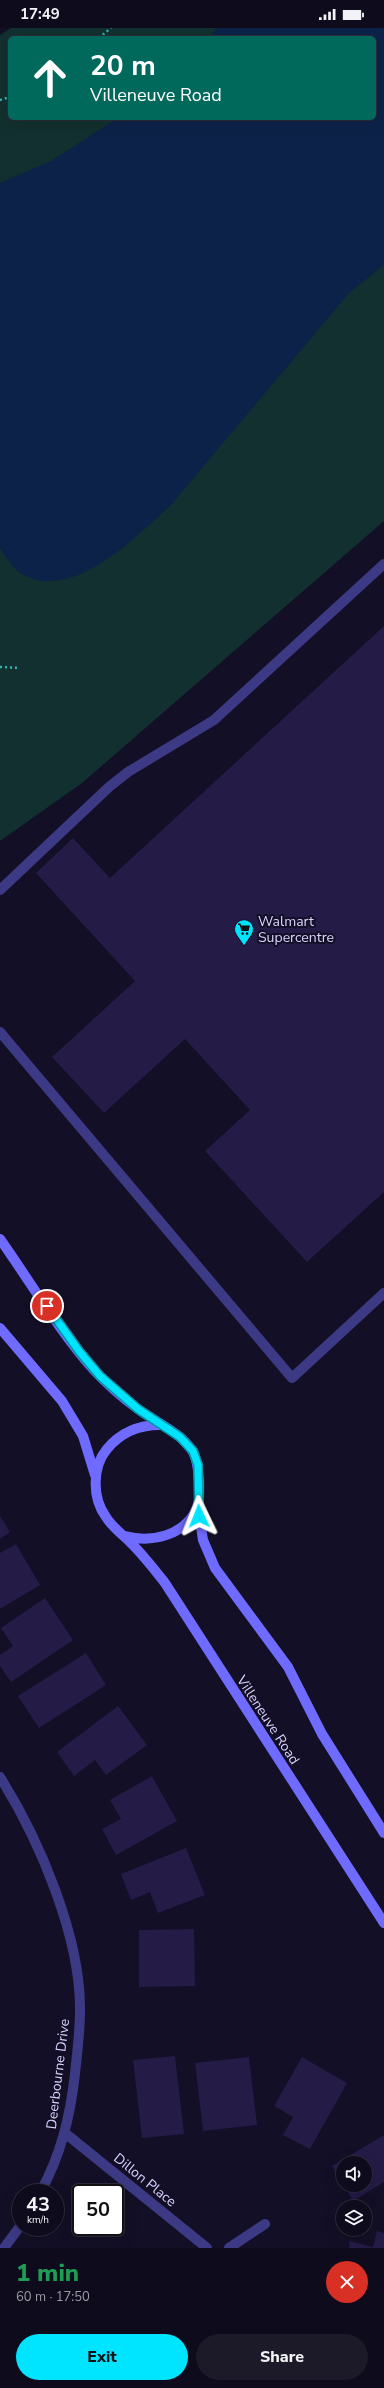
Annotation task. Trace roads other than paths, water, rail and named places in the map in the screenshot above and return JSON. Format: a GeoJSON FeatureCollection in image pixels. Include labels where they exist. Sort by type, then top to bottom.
{"type":"FeatureCollection","features":[{"type":"Feature","properties":{"kind":"main road"},"geometry":{"type":"LineString","coordinates":[[0,1239],[94,1369],[133,1405],[160,1425],[180,1437],[193,1451],[198,1465],[198,1507],[203,1540],[215,1568],[284,1662],[322,1734],[384,1833]]}},
{"type":"Feature","properties":{"kind":"main road"},"geometry":{"type":"LineString","coordinates":[[0,1328],[62,1401],[83,1436],[96,1479],[98,1499],[106,1517],[124,1536],[141,1540],[159,1538],[175,1532],[189,1520],[198,1507]]}},
{"type":"Feature","properties":{"kind":"main road"},"geometry":{"type":"LineString","coordinates":[[96,1479],[99,1462],[111,1444],[126,1433],[142,1425],[160,1425]]}},
{"type":"Feature","properties":{"kind":"main road","name":"Villeneuve Road"},"geometry":{"type":"LineString","coordinates":[[124,1536],[146,1557],[165,1583],[384,1923]]}},
{"type":"Feature","properties":{"kind":"street"},"geometry":{"type":"LineString","coordinates":[[0,890],[109,787],[128,772],[214,720],[384,564]]}},
{"type":"Feature","properties":{"kind":"street"},"geometry":{"type":"LineString","coordinates":[[0,1032],[292,1378],[384,1293]]}},
{"type":"Feature","properties":{"kind":"street","name":"Deerbourne Drive"},"geometry":{"type":"LineString","coordinates":[[0,1777],[42,1856],[60,1906],[74,1960],[80,2010],[74,2080],[65,2133],[52,2170],[45,2184]]}},
{"type":"Feature","properties":{"kind":"street","name":"Dillon Place"},"geometry":{"type":"LineString","coordinates":[[65,2133],[207,2248]]}},
{"type":"Feature","properties":{"kind":"street"},"geometry":{"type":"LineString","coordinates":[[229,2248],[265,2224]]}},
{"type":"Feature","properties":{"kind":"street"},"geometry":{"type":"LineString","coordinates":[[4,2248],[13,2236]]}},
{"type":"Feature","properties":{"kind":"water"},"geometry":{"type":"Polygon","coordinates":[[[216,28],[384,28],[384,265],[349,293],[171,505],[140,534],[101,563],[81,574],[60,580],[39,581],[17,571],[0,549],[0,183],[51,161],[115,120],[376,120],[376,36],[211,36],[216,28]]]}},
{"type":"Feature","properties":{"kind":"place","name":"Walmart Supercentre"},"geometry":{"type":"Point","coordinates":[244,946]}}]}
